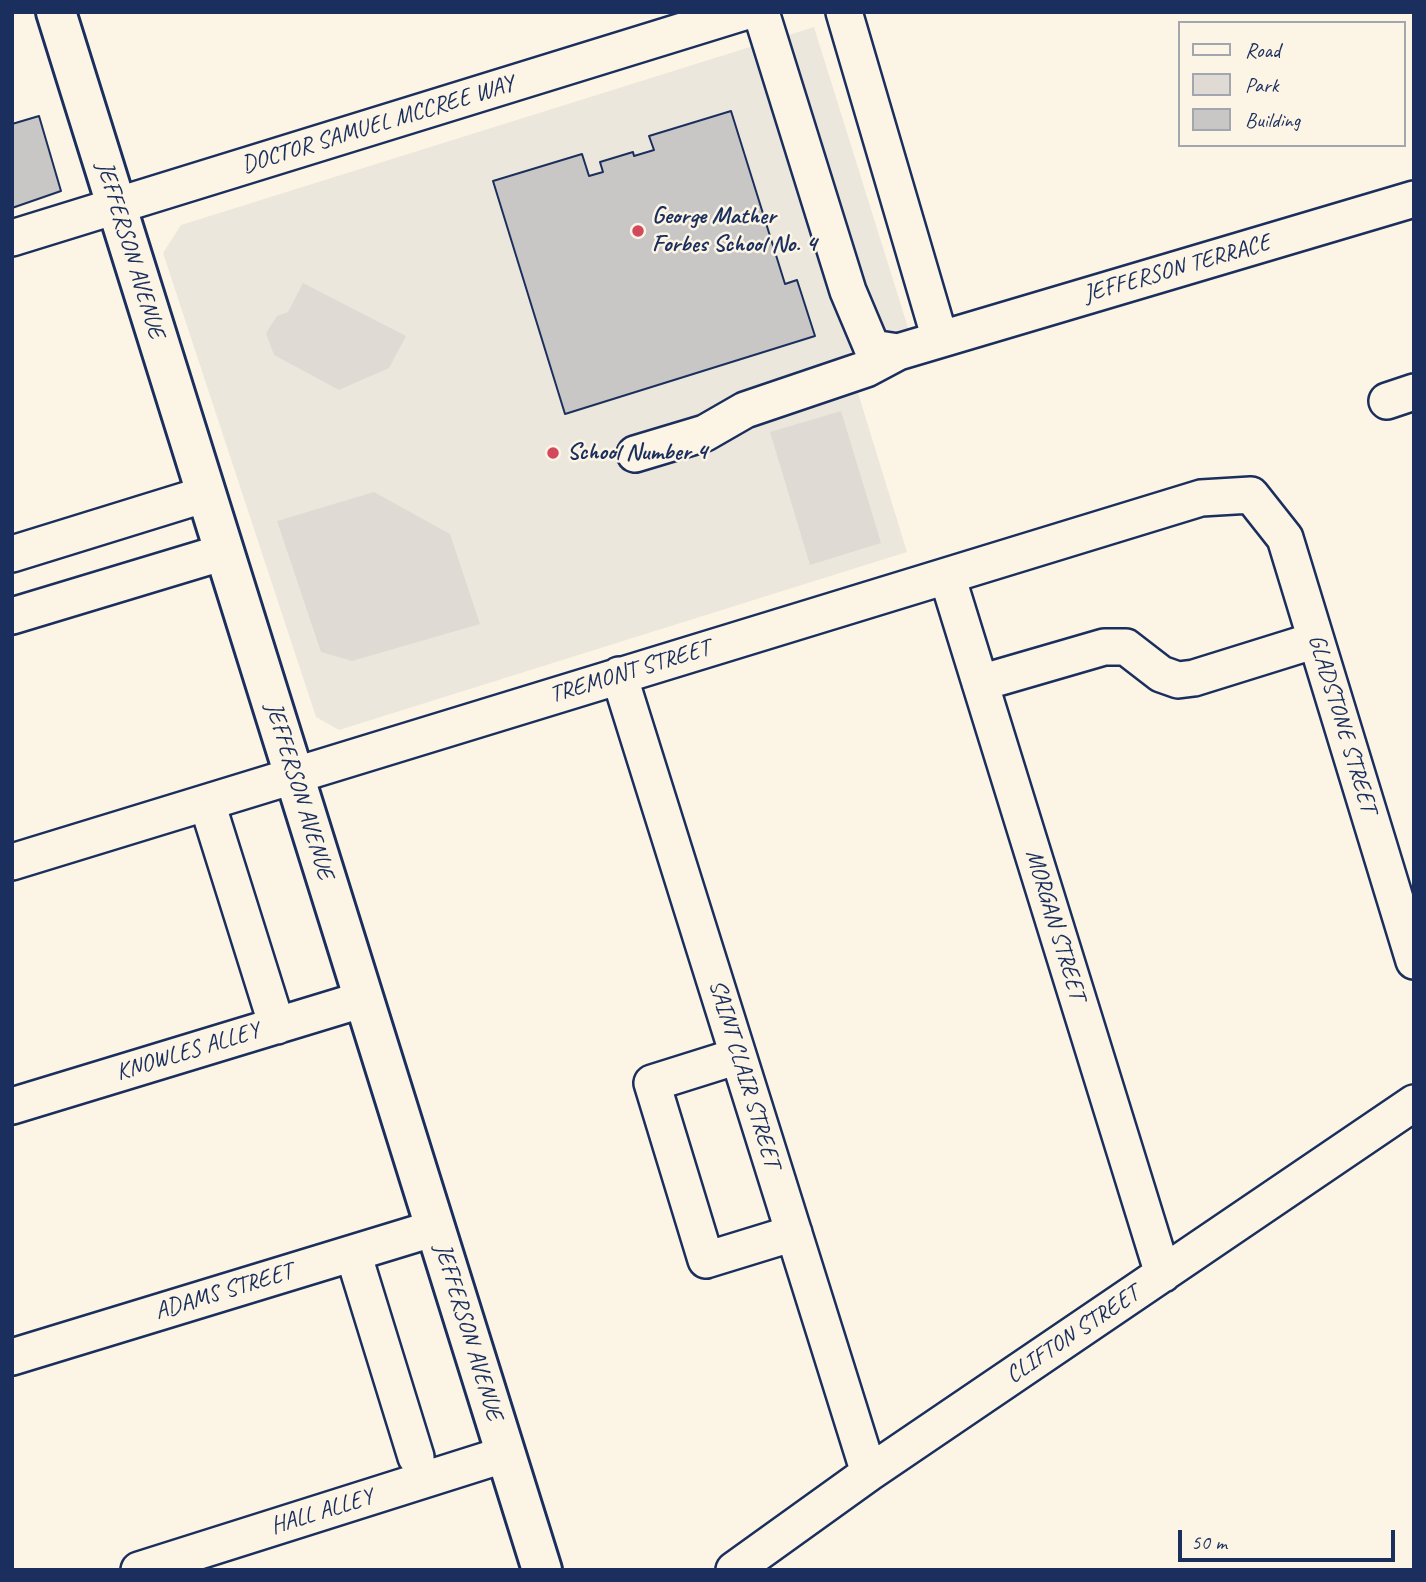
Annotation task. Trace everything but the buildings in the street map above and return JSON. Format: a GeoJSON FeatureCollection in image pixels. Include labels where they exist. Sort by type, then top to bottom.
{"type":"FeatureCollection","features":[{"type":"Feature","properties":{"kind":"main road","name":"JEFFERSON AVENUE"},"geometry":{"type":"LineString","coordinates":[[56,12],[542,1570]]}},
{"type":"Feature","properties":{"kind":"street","name":"DOCTOR SAMUEL MCCREE WAY"},"geometry":{"type":"LineString","coordinates":[[12,238],[744,12]]}},
{"type":"Feature","properties":{"kind":"street"},"geometry":{"type":"LineString","coordinates":[[761,12],[848,291],[872,348],[898,352]]}},
{"type":"Feature","properties":{"kind":"street"},"geometry":{"type":"LineString","coordinates":[[844,12],[940,339]]}},
{"type":"Feature","properties":{"kind":"street","name":"JEFFERSON TERRACE"},"geometry":{"type":"LineString","coordinates":[[635,454],[705,433],[745,410],[866,369],[898,352],[1414,199]]}},
{"type":"Feature","properties":{"kind":"street"},"geometry":{"type":"LineString","coordinates":[[12,554],[206,494]]}},
{"type":"Feature","properties":{"kind":"street","name":"TREMONT STREET"},"geometry":{"type":"LineString","coordinates":[[12,862],[1201,498],[1251,495]]}},
{"type":"Feature","properties":{"kind":"street","name":"GLADSTONE STREET"},"geometry":{"type":"LineString","coordinates":[[1251,495],[1285,538],[1414,961]]}},
{"type":"Feature","properties":{"kind":"street"},"geometry":{"type":"LineString","coordinates":[[12,616],[225,552]]}},
{"type":"Feature","properties":{"kind":"street","name":"MORGAN STREET"},"geometry":{"type":"LineString","coordinates":[[947,576],[1163,1274]]}},
{"type":"Feature","properties":{"kind":"street"},"geometry":{"type":"LineString","coordinates":[[980,683],[1104,647],[1126,647],[1161,674],[1178,680],[1194,678],[1316,640]]}},
{"type":"Feature","properties":{"kind":"street","name":"SAINT CLAIR STREET"},"geometry":{"type":"LineString","coordinates":[[619,675],[869,1473]]}},
{"type":"Feature","properties":{"kind":"street"},"geometry":{"type":"LineString","coordinates":[[207,803],[277,1026]]}},
{"type":"Feature","properties":{"kind":"street","name":"KNOWLES ALLEY"},"geometry":{"type":"LineString","coordinates":[[12,1106],[364,999]]}},
{"type":"Feature","properties":{"kind":"street"},"geometry":{"type":"LineString","coordinates":[[738,1056],[652,1083],[702,1248],[706,1260],[794,1233]]}},
{"type":"Feature","properties":{"kind":"street","name":"CLIFTON STREET"},"geometry":{"type":"LineString","coordinates":[[734,1570],[869,1473],[1414,1104]]}},
{"type":"Feature","properties":{"kind":"street","name":"ADAMS STREET"},"geometry":{"type":"LineString","coordinates":[[12,1357],[435,1228]]}},
{"type":"Feature","properties":{"kind":"street"},"geometry":{"type":"LineString","coordinates":[[353,1253],[416,1457]]}},
{"type":"Feature","properties":{"kind":"street","name":"HALL ALLEY"},"geometry":{"type":"LineString","coordinates":[[139,1570],[506,1454]]}},
{"type":"Feature","properties":{"kind":"shaded area","name":"School Number 4"},"geometry":{"type":"Polygon","coordinates":[[[814,27],[910,334],[846,354],[907,552],[339,730],[316,717],[163,253],[181,225],[814,27]]]}},
{"type":"Feature","properties":{"kind":"green space"},"geometry":{"type":"Polygon","coordinates":[[[303,283],[406,336],[389,368],[339,390],[274,355],[266,333],[277,316],[288,312],[303,283]]]}},
{"type":"Feature","properties":{"kind":"green space"},"geometry":{"type":"Polygon","coordinates":[[[841,411],[881,543],[810,565],[770,432],[841,411]]]}},
{"type":"Feature","properties":{"kind":"green space"},"geometry":{"type":"Polygon","coordinates":[[[374,492],[450,534],[480,624],[352,661],[321,652],[277,521],[374,492]]]}},
{"type":"Feature","properties":{"kind":"place","name":"George Mather Forbes School No. 4"},"geometry":{"type":"Point","coordinates":[638,231]}},
{"type":"Feature","properties":{"kind":"place","name":"School Number 4"},"geometry":{"type":"Point","coordinates":[553,453]}}]}
